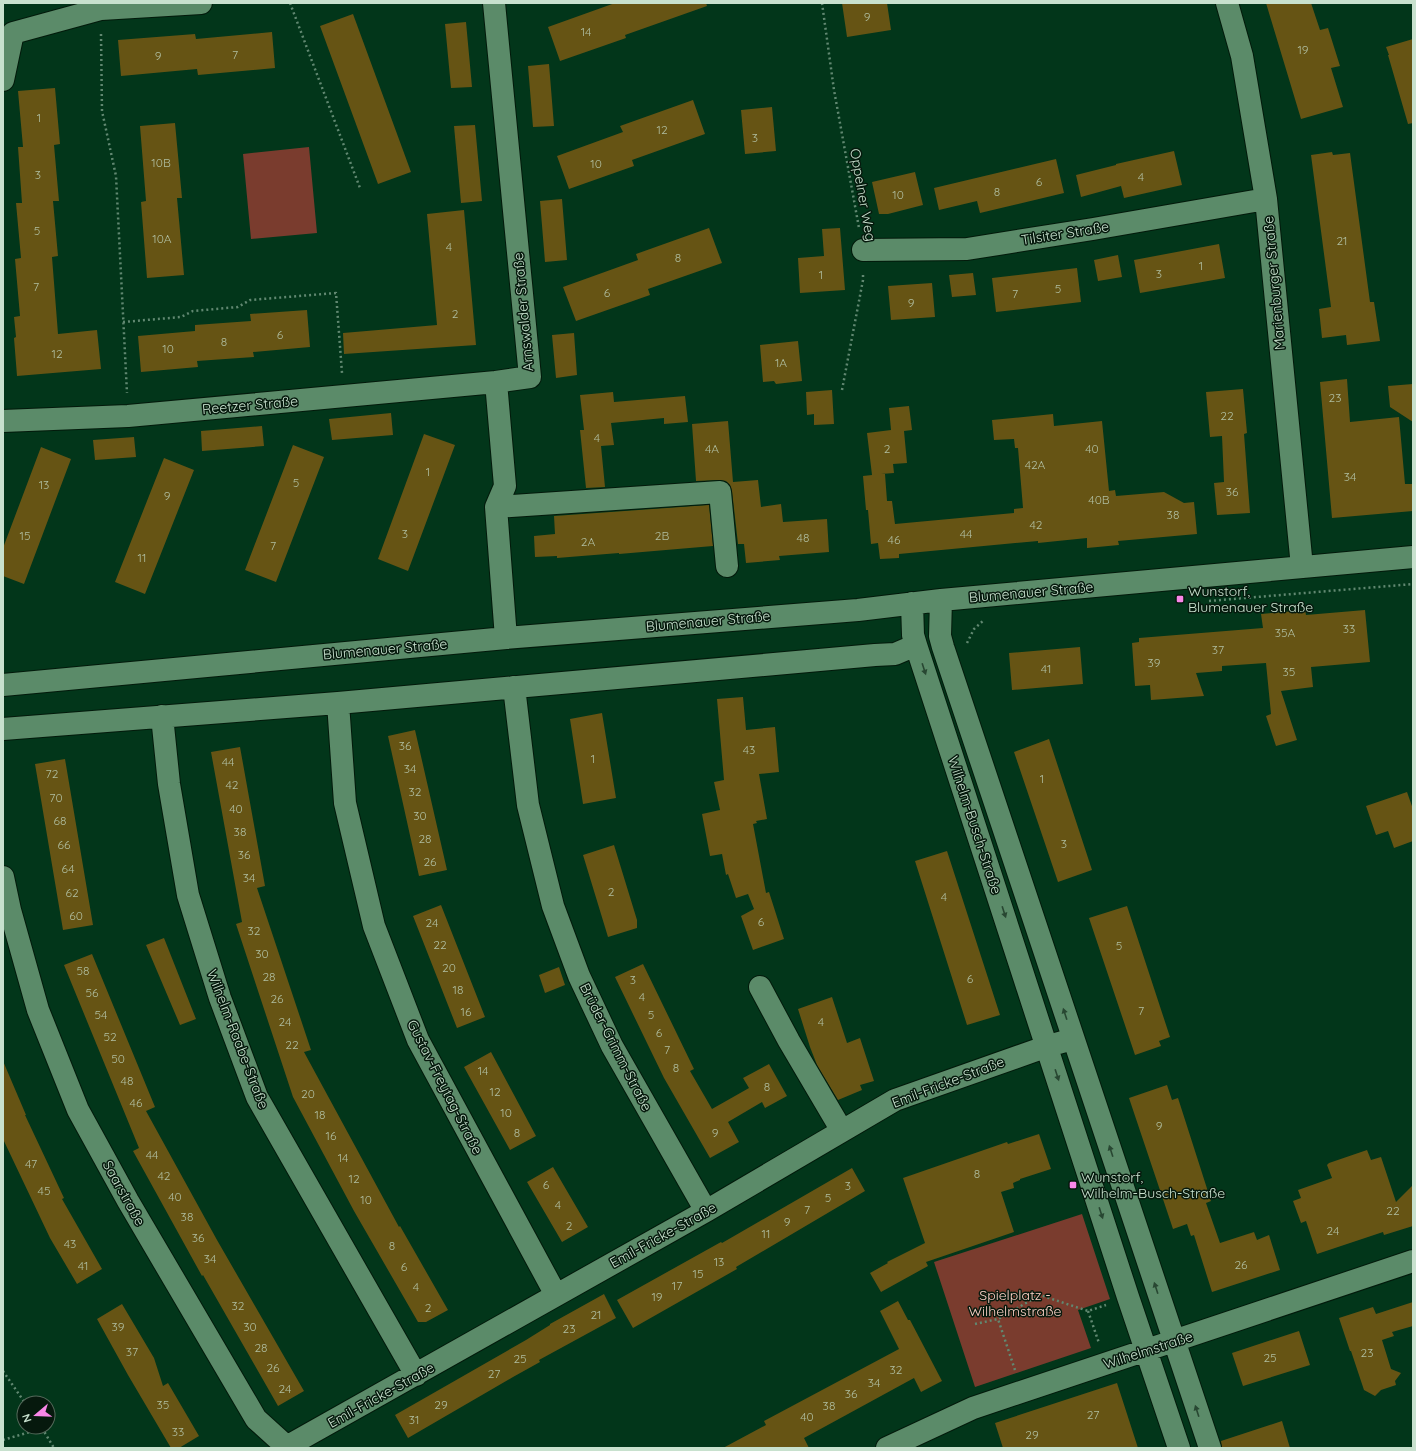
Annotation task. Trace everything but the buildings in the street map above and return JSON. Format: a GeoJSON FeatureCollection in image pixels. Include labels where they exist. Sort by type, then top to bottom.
{"type":"FeatureCollection","features":[{"type":"Feature","properties":{"kind":"street"},"geometry":{"type":"LineString","coordinates":[[3,80],[13,33],[101,10],[201,3]]}},
{"type":"Feature","properties":{"kind":"street","name":"Arnswalder Straße"},"geometry":{"type":"LineString","coordinates":[[494,3],[530,377],[496,382]]}},
{"type":"Feature","properties":{"kind":"street","name":"Marienburger Straße"},"geometry":{"type":"LineString","coordinates":[[1227,3],[1242,56],[1266,199],[1302,567]]}},
{"type":"Feature","properties":{"kind":"street","name":"Tilsiter Straße"},"geometry":{"type":"LineString","coordinates":[[863,250],[967,249],[1266,199]]}},
{"type":"Feature","properties":{"kind":"street"},"geometry":{"type":"LineString","coordinates":[[496,382],[505,486],[496,507],[506,638]]}},
{"type":"Feature","properties":{"kind":"street","name":"Reetzer Straße"},"geometry":{"type":"LineString","coordinates":[[3,421],[128,416],[496,382]]}},
{"type":"Feature","properties":{"kind":"street"},"geometry":{"type":"LineString","coordinates":[[496,507],[720,492],[727,566]]}},
{"type":"Feature","properties":{"kind":"street","name":"Blumenauer Straße"},"geometry":{"type":"LineString","coordinates":[[3,685],[506,638],[858,610],[941,600],[1413,557]]}},
{"type":"Feature","properties":{"kind":"street","name":"Wilhelm-Busch-Straße"},"geometry":{"type":"LineString","coordinates":[[941,600],[940,636],[943,647],[1210,1448]]}},
{"type":"Feature","properties":{"kind":"street","name":"Wilhelm-Busch-Straße"},"geometry":{"type":"LineString","coordinates":[[912,604],[913,635],[916,645],[1048,1046],[1128,1297],[1179,1448]]}},
{"type":"Feature","properties":{"kind":"street"},"geometry":{"type":"LineString","coordinates":[[3,729],[338,703],[894,654],[916,645]]}},
{"type":"Feature","properties":{"kind":"street","name":"Brüder-Grimm-Straße"},"geometry":{"type":"LineString","coordinates":[[514,687],[528,805],[553,906],[579,976],[612,1046],[706,1211]]}},
{"type":"Feature","properties":{"kind":"street","name":"Gustav-Freytag-Straße"},"geometry":{"type":"LineString","coordinates":[[338,703],[345,803],[374,926],[418,1040],[556,1295]]}},
{"type":"Feature","properties":{"kind":"street","name":"Wilhelm-Raabe-Straße"},"geometry":{"type":"LineString","coordinates":[[162,716],[169,784],[188,895],[220,998],[257,1097],[416,1375]]}},
{"type":"Feature","properties":{"kind":"street","name":"Saarstraße"},"geometry":{"type":"LineString","coordinates":[[3,877],[6,911],[38,1010],[78,1110],[128,1201],[256,1419],[288,1447]]}},
{"type":"Feature","properties":{"kind":"street"},"geometry":{"type":"LineString","coordinates":[[760,987],[789,1041],[842,1131]]}},
{"type":"Feature","properties":{"kind":"street"},"geometry":{"type":"LineString","coordinates":[[1048,1046],[1074,1039]]}},
{"type":"Feature","properties":{"kind":"street","name":"Emil-Fricke-Straße"},"geometry":{"type":"LineString","coordinates":[[288,1447],[706,1211],[895,1100],[1048,1046]]}},
{"type":"Feature","properties":{"kind":"street","name":"Wilhelmstraße"},"geometry":{"type":"LineString","coordinates":[[888,1448],[973,1408],[1413,1261]]}},
{"type":"Feature","properties":{"kind":"path"},"geometry":{"type":"LineString","coordinates":[[290,3],[360,188]]}},
{"type":"Feature","properties":{"kind":"path","name":"Oppelner Weg"},"geometry":{"type":"LineString","coordinates":[[822,3],[834,90],[863,250],[863,280],[842,390]]}},
{"type":"Feature","properties":{"kind":"path"},"geometry":{"type":"LineString","coordinates":[[101,10],[102,111],[116,176],[128,416]]}},
{"type":"Feature","properties":{"kind":"path"},"geometry":{"type":"LineString","coordinates":[[123,322],[181,317],[193,311],[238,307],[250,300],[336,293],[344,396]]}},
{"type":"Feature","properties":{"kind":"path"},"geometry":{"type":"LineString","coordinates":[[975,1324],[998,1320],[1040,1295],[1088,1311],[1128,1297]]}},
{"type":"Feature","properties":{"kind":"path"},"geometry":{"type":"LineString","coordinates":[[1088,1311],[1106,1364]]}},
{"type":"Feature","properties":{"kind":"path"},"geometry":{"type":"LineString","coordinates":[[998,1320],[1022,1391]]}},
{"type":"Feature","properties":{"kind":"path"},"geometry":{"type":"LineString","coordinates":[[3,1371],[20,1395]]}},
{"type":"Feature","properties":{"kind":"path"},"geometry":{"type":"LineString","coordinates":[[3,1440],[19,1435]]}},
{"type":"Feature","properties":{"kind":"path"},"geometry":{"type":"LineString","coordinates":[[46,1435],[54,1448]]}},
{"type":"Feature","properties":{"kind":"green space"},"geometry":{"type":"Polygon","coordinates":[[[309,147],[317,233],[251,239],[243,154],[309,147]]]}},
{"type":"Feature","properties":{"kind":"green space","name":"Spielplatz - Wilhelmstraße"},"geometry":{"type":"Polygon","coordinates":[[[1082,1214],[1110,1299],[1078,1310],[1091,1348],[975,1387],[934,1262],[1082,1214]]]}},
{"type":"Feature","properties":{"kind":"place","name":"Wunstorf, Blumenauer Straße"},"geometry":{"type":"Point","coordinates":[1180,599]}},
{"type":"Feature","properties":{"kind":"place","name":"Wunstorf, Wilhelm-Busch-Straße"},"geometry":{"type":"Point","coordinates":[1073,1185]}}]}
